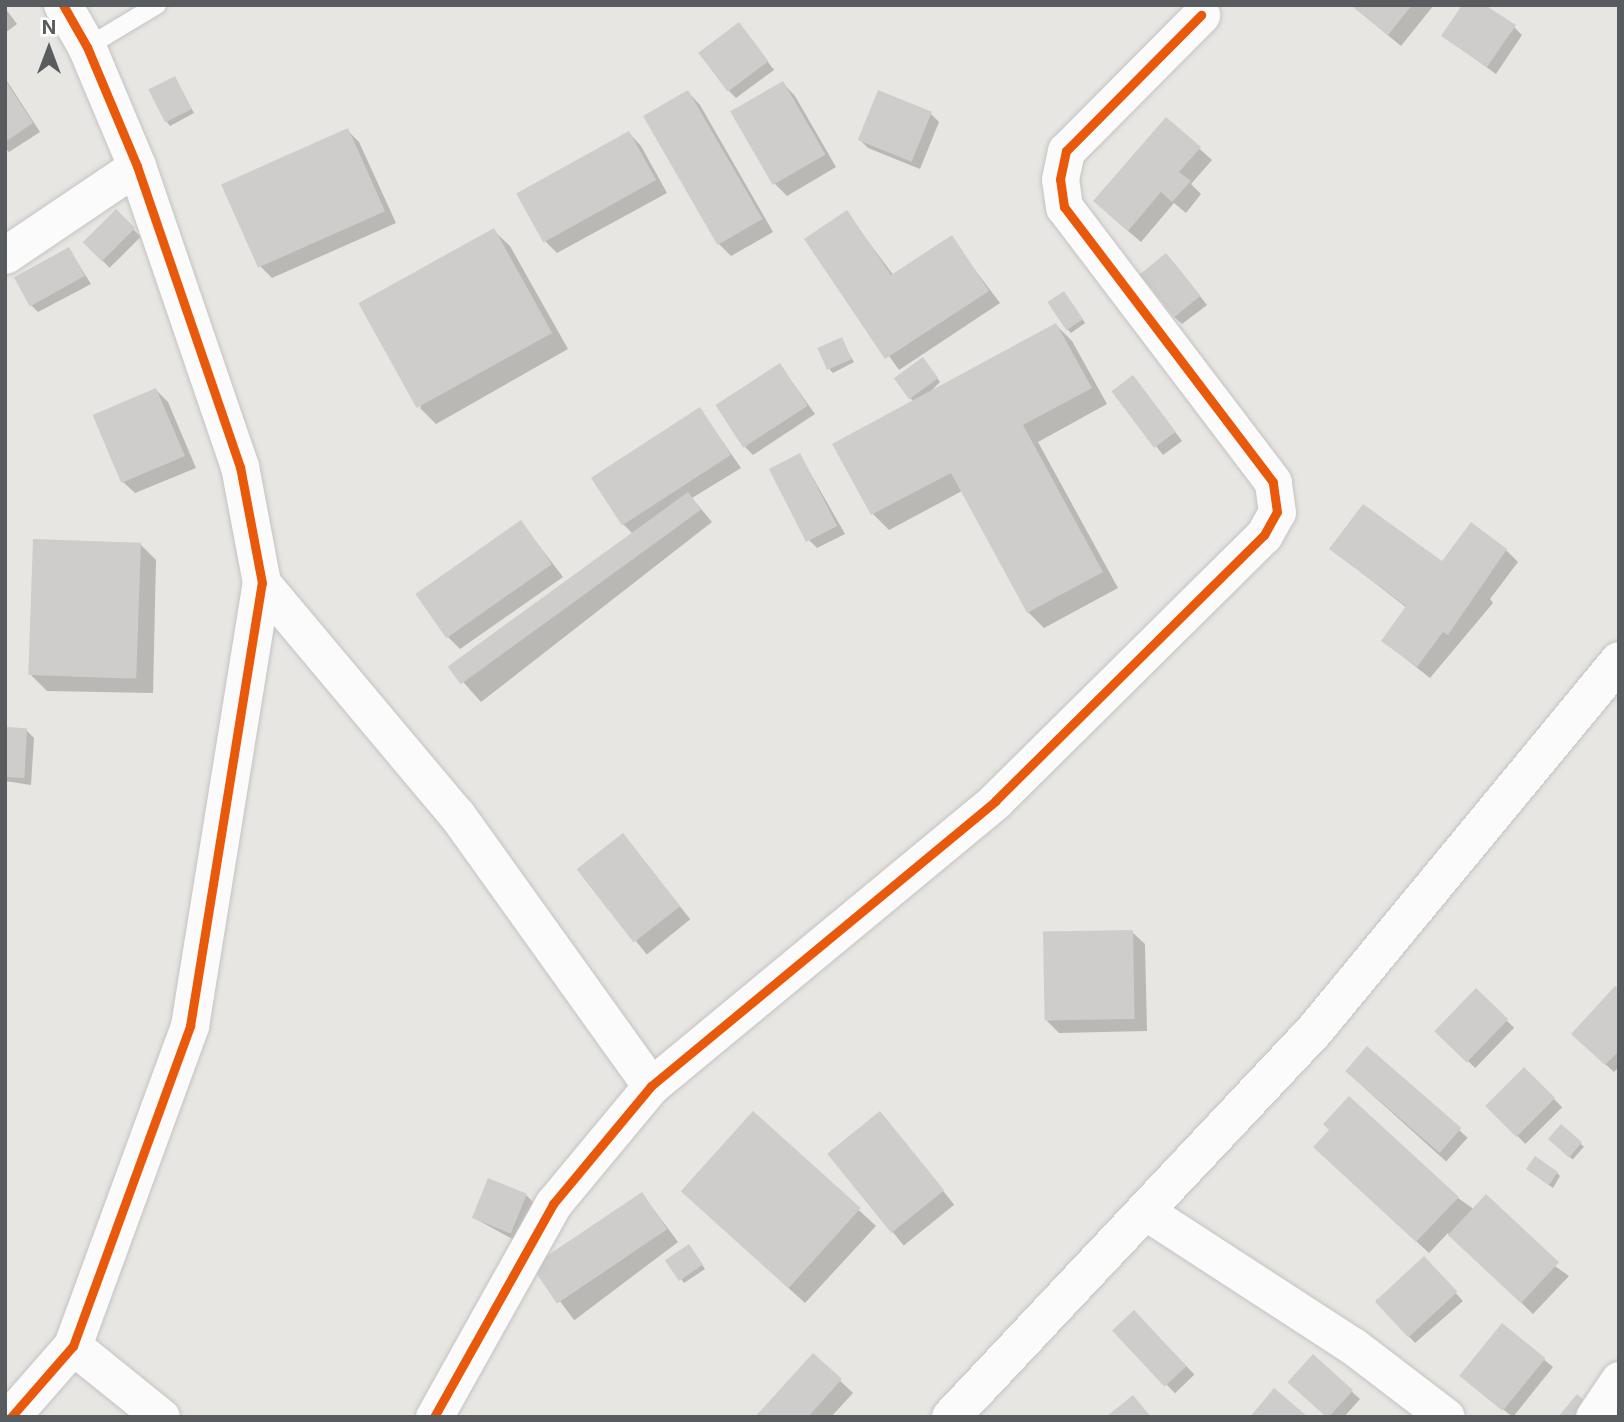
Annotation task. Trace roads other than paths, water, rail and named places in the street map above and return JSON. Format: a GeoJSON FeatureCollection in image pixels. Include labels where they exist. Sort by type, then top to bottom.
{"type":"FeatureCollection","features":[{"type":"Feature","properties":{"kind":"street"},"geometry":{"type":"LineString","coordinates":[[11,1417],[73,1346],[190,1026],[262,583],[240,467],[137,166],[88,47],[63,5]]}},
{"type":"Feature","properties":{"kind":"street"},"geometry":{"type":"LineString","coordinates":[[434,1417],[553,1204],[651,1086],[995,801],[1264,535],[1277,512],[1273,482],[1064,207],[1060,178],[1066,151],[1201,15]]}},
{"type":"Feature","properties":{"kind":"street"},"geometry":{"type":"LineString","coordinates":[[5,255],[137,166]]}},
{"type":"Feature","properties":{"kind":"street"},"geometry":{"type":"LineString","coordinates":[[262,583],[457,815],[651,1086]]}},
{"type":"Feature","properties":{"kind":"street"},"geometry":{"type":"LineString","coordinates":[[951,1417],[1315,1030],[1619,661]]}},
{"type":"Feature","properties":{"kind":"street"},"geometry":{"type":"LineString","coordinates":[[1145,1211],[1353,1346],[1446,1417]]}},
{"type":"Feature","properties":{"kind":"street"},"geometry":{"type":"LineString","coordinates":[[73,1346],[161,1417]]}},
{"type":"Feature","properties":{"kind":"street"},"geometry":{"type":"LineString","coordinates":[[1594,1417],[1619,1380]]}},
{"type":"Feature","properties":{"kind":"lane"},"geometry":{"type":"LineString","coordinates":[[88,47],[157,5]]}}]}
